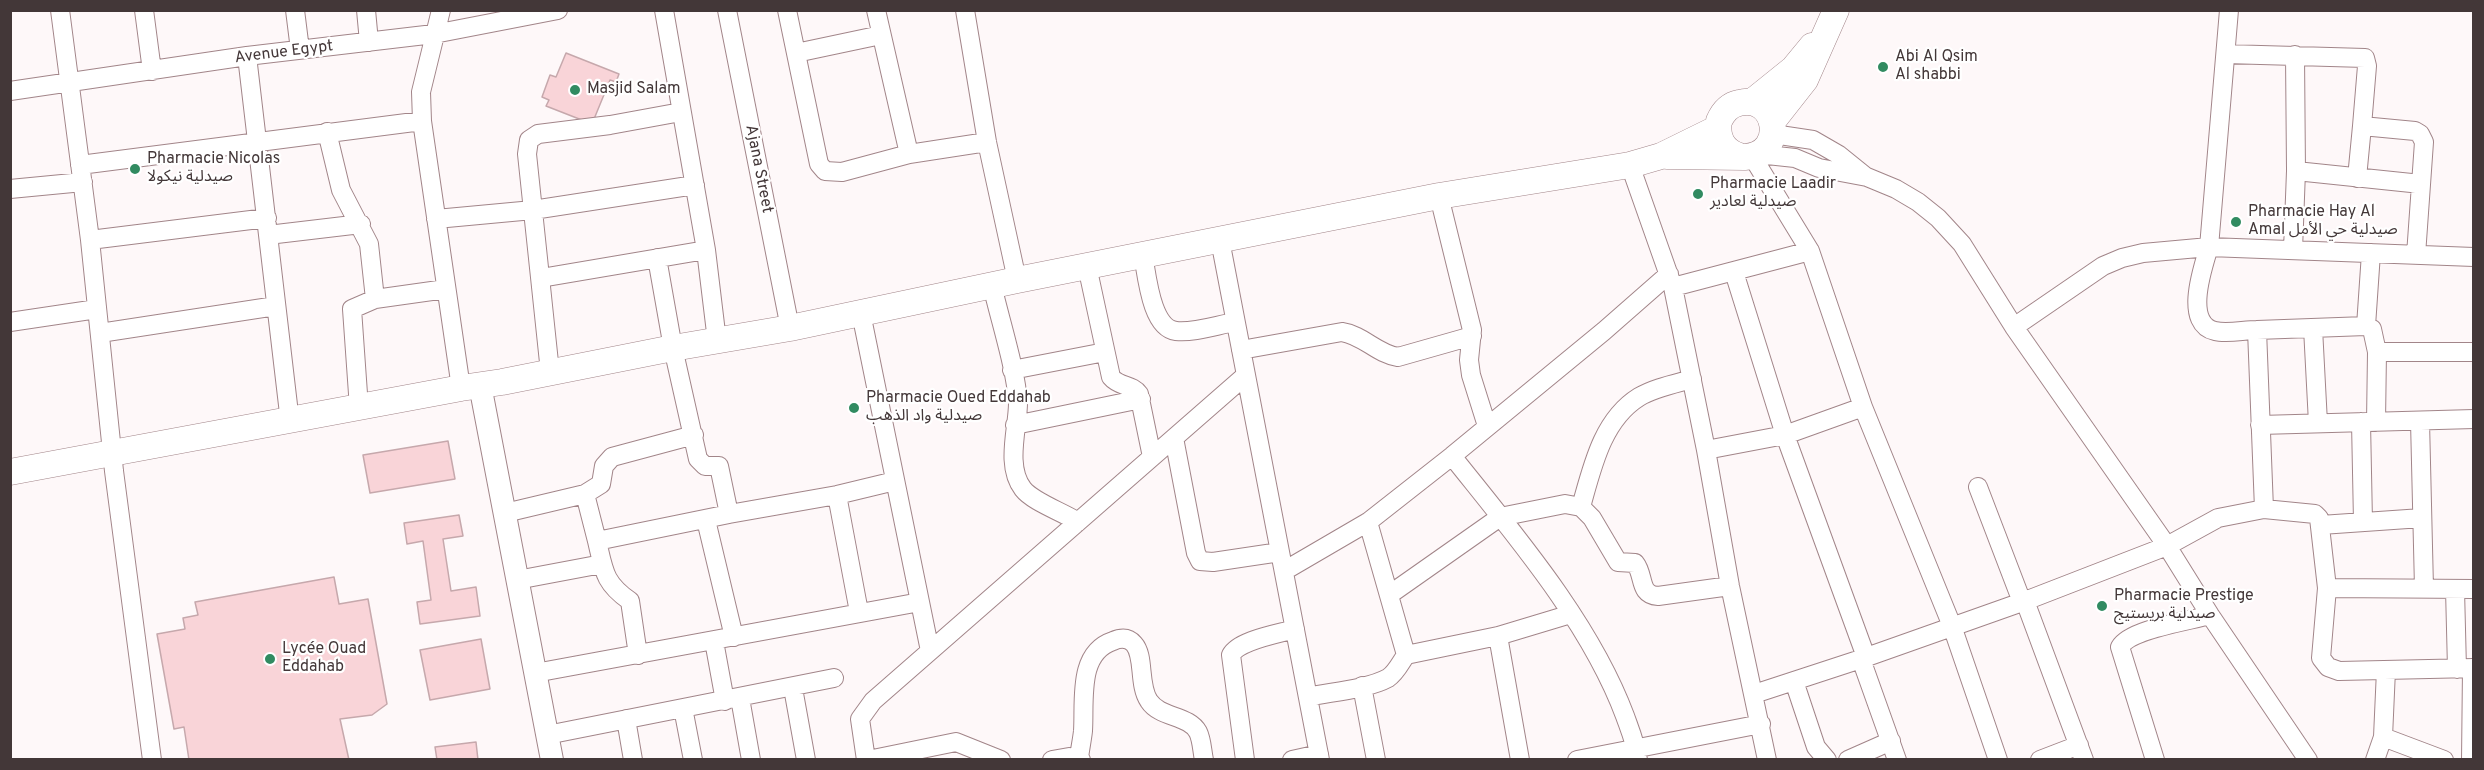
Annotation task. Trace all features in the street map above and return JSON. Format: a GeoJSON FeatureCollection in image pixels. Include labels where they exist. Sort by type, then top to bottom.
{"type":"FeatureCollection","features":[{"type":"Feature","properties":{"kind":"main road"},"geometry":{"type":"LineString","coordinates":[[1752,102],[1793,69],[1831,20]]}},
{"type":"Feature","properties":{"kind":"main road"},"geometry":{"type":"LineString","coordinates":[[10,472],[790,328],[1439,196],[1629,165],[1661,156],[1759,145],[1805,80],[1831,20]]}},
{"type":"Feature","properties":{"kind":"main road"},"geometry":{"type":"LineString","coordinates":[[1752,102],[1766,111],[1759,145],[1723,146],[1718,128],[1721,115],[1730,106],[1752,102]]}},
{"type":"Feature","properties":{"kind":"main road"},"geometry":{"type":"LineString","coordinates":[[1661,156],[1718,128]]}},
{"type":"Feature","properties":{"kind":"street"},"geometry":{"type":"LineString","coordinates":[[60,10],[152,759]]}},
{"type":"Feature","properties":{"kind":"street"},"geometry":{"type":"LineString","coordinates":[[144,10],[152,71]]}},
{"type":"Feature","properties":{"kind":"street"},"geometry":{"type":"LineString","coordinates":[[295,10],[300,50]]}},
{"type":"Feature","properties":{"kind":"street"},"geometry":{"type":"LineString","coordinates":[[366,10],[369,42]]}},
{"type":"Feature","properties":{"kind":"street"},"geometry":{"type":"LineString","coordinates":[[441,10],[421,92],[422,121],[446,289],[505,513],[552,759]]}},
{"type":"Feature","properties":{"kind":"street","name":"Avenue Egypt"},"geometry":{"type":"LineString","coordinates":[[10,91],[247,56],[434,34],[558,10]]}},
{"type":"Feature","properties":{"kind":"street"},"geometry":{"type":"LineString","coordinates":[[664,10],[706,250],[717,341]]}},
{"type":"Feature","properties":{"kind":"street","name":"Ajana Street"},"geometry":{"type":"LineString","coordinates":[[727,10],[790,328]]}},
{"type":"Feature","properties":{"kind":"street"},"geometry":{"type":"LineString","coordinates":[[787,10],[822,169],[828,172],[842,172],[909,154],[987,142]]}},
{"type":"Feature","properties":{"kind":"street"},"geometry":{"type":"LineString","coordinates":[[876,10],[909,154]]}},
{"type":"Feature","properties":{"kind":"street"},"geometry":{"type":"LineString","coordinates":[[965,10],[987,142],[1005,283],[1012,370],[1017,400],[1013,443],[1016,472],[1021,486],[1029,494],[1078,522]]}},
{"type":"Feature","properties":{"kind":"street"},"geometry":{"type":"LineString","coordinates":[[2229,10],[2209,247],[2200,278],[2198,315],[2204,324],[2214,331],[2366,326],[2374,333],[2377,352],[2368,422],[2363,522]]}},
{"type":"Feature","properties":{"kind":"street"},"geometry":{"type":"LineString","coordinates":[[796,53],[881,35]]}},
{"type":"Feature","properties":{"kind":"street"},"geometry":{"type":"LineString","coordinates":[[2226,54],[2366,58],[2357,178]]}},
{"type":"Feature","properties":{"kind":"street"},"geometry":{"type":"LineString","coordinates":[[2293,250],[2296,171],[2295,55]]}},
{"type":"Feature","properties":{"kind":"street"},"geometry":{"type":"LineString","coordinates":[[247,56],[290,422]]}},
{"type":"Feature","properties":{"kind":"street"},"geometry":{"type":"LineString","coordinates":[[550,372],[527,154],[528,143],[538,134],[610,125],[681,112]]}},
{"type":"Feature","properties":{"kind":"street"},"geometry":{"type":"LineString","coordinates":[[10,189],[81,173],[258,142],[422,121]]}},
{"type":"Feature","properties":{"kind":"street"},"geometry":{"type":"LineString","coordinates":[[2362,126],[2415,131],[2420,134],[2424,142],[2416,255]]}},
{"type":"Feature","properties":{"kind":"street"},"geometry":{"type":"LineString","coordinates":[[327,132],[341,190],[361,224],[369,244],[375,299]]}},
{"type":"Feature","properties":{"kind":"street"},"geometry":{"type":"LineString","coordinates":[[1759,145],[1813,140],[1839,155],[1867,177]]}},
{"type":"Feature","properties":{"kind":"street"},"geometry":{"type":"LineString","coordinates":[[1759,145],[1819,168],[1867,177],[1896,189],[1918,202],[1938,218],[1962,244],[2014,327],[2168,546],[2210,615],[2308,759]]}},
{"type":"Feature","properties":{"kind":"street"},"geometry":{"type":"LineString","coordinates":[[1759,145],[1810,251],[1863,407],[1952,626],[1998,759]]}},
{"type":"Feature","properties":{"kind":"street"},"geometry":{"type":"LineString","coordinates":[[1629,165],[1671,281],[1706,450],[1730,586],[1767,759]]}},
{"type":"Feature","properties":{"kind":"street"},"geometry":{"type":"LineString","coordinates":[[2296,171],[2421,184]]}},
{"type":"Feature","properties":{"kind":"street"},"geometry":{"type":"LineString","coordinates":[[436,219],[533,210],[695,185]]}},
{"type":"Feature","properties":{"kind":"street"},"geometry":{"type":"LineString","coordinates":[[1439,196],[1472,336],[1469,368],[1487,426]]}},
{"type":"Feature","properties":{"kind":"street"},"geometry":{"type":"LineString","coordinates":[[90,240],[268,227],[361,224]]}},
{"type":"Feature","properties":{"kind":"street"},"geometry":{"type":"LineString","coordinates":[[1220,240],[1319,757],[1292,759]]}},
{"type":"Feature","properties":{"kind":"street"},"geometry":{"type":"LineString","coordinates":[[2014,327],[2103,266],[2122,258],[2144,253],[2209,247],[2474,257]]}},
{"type":"Feature","properties":{"kind":"street"},"geometry":{"type":"LineString","coordinates":[[541,278],[706,250]]}},
{"type":"Feature","properties":{"kind":"street"},"geometry":{"type":"LineString","coordinates":[[1284,571],[1368,522],[1605,331],[1671,281],[1734,272],[1810,251]]}},
{"type":"Feature","properties":{"kind":"street"},"geometry":{"type":"LineString","coordinates":[[2366,326],[2371,253]]}},
{"type":"Feature","properties":{"kind":"street"},"geometry":{"type":"LineString","coordinates":[[1143,255],[1157,317],[1163,325],[1178,332],[1235,321]]}},
{"type":"Feature","properties":{"kind":"street"},"geometry":{"type":"LineString","coordinates":[[657,258],[673,348],[700,463],[705,466],[718,466],[729,514]]}},
{"type":"Feature","properties":{"kind":"street"},"geometry":{"type":"LineString","coordinates":[[1087,266],[1112,379],[1119,385],[1135,389],[1141,399],[1152,457]]}},
{"type":"Feature","properties":{"kind":"street"},"geometry":{"type":"LineString","coordinates":[[1734,272],[1785,435],[1897,759]]}},
{"type":"Feature","properties":{"kind":"street"},"geometry":{"type":"LineString","coordinates":[[359,408],[351,310],[356,305],[375,299],[446,289]]}},
{"type":"Feature","properties":{"kind":"street"},"geometry":{"type":"LineString","coordinates":[[100,333],[276,306]]}},
{"type":"Feature","properties":{"kind":"street"},"geometry":{"type":"LineString","coordinates":[[10,322],[97,309]]}},
{"type":"Feature","properties":{"kind":"street"},"geometry":{"type":"LineString","coordinates":[[861,313],[930,651]]}},
{"type":"Feature","properties":{"kind":"street"},"geometry":{"type":"LineString","coordinates":[[2313,328],[2318,423]]}},
{"type":"Feature","properties":{"kind":"street"},"geometry":{"type":"LineString","coordinates":[[2257,330],[2264,509]]}},
{"type":"Feature","properties":{"kind":"street"},"geometry":{"type":"LineString","coordinates":[[1241,350],[1342,332],[1353,335],[1389,355],[1398,357],[1472,336]]}},
{"type":"Feature","properties":{"kind":"street"},"geometry":{"type":"LineString","coordinates":[[1012,370],[1105,352]]}},
{"type":"Feature","properties":{"kind":"street"},"geometry":{"type":"LineString","coordinates":[[2377,352],[2474,352]]}},
{"type":"Feature","properties":{"kind":"street"},"geometry":{"type":"LineString","coordinates":[[1001,759],[956,741],[867,759],[860,719],[864,710],[930,651],[1245,375]]}},
{"type":"Feature","properties":{"kind":"street"},"geometry":{"type":"LineString","coordinates":[[1581,507],[1598,451],[1606,434],[1619,416],[1640,396],[1692,379]]}},
{"type":"Feature","properties":{"kind":"street"},"geometry":{"type":"LineString","coordinates":[[1015,425],[1141,399]]}},
{"type":"Feature","properties":{"kind":"street"},"geometry":{"type":"LineString","coordinates":[[1706,450],[1785,435],[1863,407]]}},
{"type":"Feature","properties":{"kind":"street"},"geometry":{"type":"LineString","coordinates":[[2260,425],[2474,419]]}},
{"type":"Feature","properties":{"kind":"street"},"geometry":{"type":"LineString","coordinates":[[2420,421],[2424,588]]}},
{"type":"Feature","properties":{"kind":"street"},"geometry":{"type":"LineString","coordinates":[[505,513],[585,494],[601,484],[604,466],[612,457],[694,435]]}},
{"type":"Feature","properties":{"kind":"street"},"geometry":{"type":"LineString","coordinates":[[1174,438],[1196,553],[1200,561],[1221,561],[1280,552]]}},
{"type":"Feature","properties":{"kind":"street"},"geometry":{"type":"LineString","coordinates":[[1452,456],[1571,614],[1606,670],[1637,754]]}},
{"type":"Feature","properties":{"kind":"street"},"geometry":{"type":"LineString","coordinates":[[597,541],[837,495],[895,481]]}},
{"type":"Feature","properties":{"kind":"street"},"geometry":{"type":"LineString","coordinates":[[1978,488],[2081,752],[2040,759]]}},
{"type":"Feature","properties":{"kind":"street"},"geometry":{"type":"LineString","coordinates":[[585,494],[602,564],[609,583],[630,601],[638,655]]}},
{"type":"Feature","properties":{"kind":"street"},"geometry":{"type":"LineString","coordinates":[[837,495],[859,612]]}},
{"type":"Feature","properties":{"kind":"street"},"geometry":{"type":"LineString","coordinates":[[1389,595],[1500,517],[1565,504],[1581,507],[1592,518],[1601,530],[1614,559],[1619,563],[1632,561],[1638,567],[1644,590],[1649,595],[1658,596],[1730,586]]}},
{"type":"Feature","properties":{"kind":"street"},"geometry":{"type":"LineString","coordinates":[[1754,694],[2024,601],[2168,546],[2218,518],[2264,509],[2315,514],[2319,518],[2327,588],[2321,658],[2328,667],[2339,671],[2467,668]]}},
{"type":"Feature","properties":{"kind":"street"},"geometry":{"type":"LineString","coordinates":[[2320,525],[2422,518]]}},
{"type":"Feature","properties":{"kind":"street"},"geometry":{"type":"LineString","coordinates":[[706,520],[734,637]]}},
{"type":"Feature","properties":{"kind":"street"},"geometry":{"type":"LineString","coordinates":[[1368,522],[1406,655]]}},
{"type":"Feature","properties":{"kind":"street"},"geometry":{"type":"LineString","coordinates":[[517,580],[602,564]]}},
{"type":"Feature","properties":{"kind":"street"},"geometry":{"type":"LineString","coordinates":[[2327,588],[2474,589]]}},
{"type":"Feature","properties":{"kind":"street"},"geometry":{"type":"LineString","coordinates":[[2455,589],[2467,668],[2471,759]]}},
{"type":"Feature","properties":{"kind":"street"},"geometry":{"type":"LineString","coordinates":[[535,673],[920,602]]}},
{"type":"Feature","properties":{"kind":"street"},"geometry":{"type":"LineString","coordinates":[[1308,697],[1388,678],[1395,672],[1406,655],[1498,636],[1571,614]]}},
{"type":"Feature","properties":{"kind":"street"},"geometry":{"type":"LineString","coordinates":[[2155,759],[2120,647],[2125,640],[2141,633],[2210,615]]}},
{"type":"Feature","properties":{"kind":"street"},"geometry":{"type":"LineString","coordinates":[[1245,759],[1230,658],[1232,652],[1245,644],[1295,629]]}},
{"type":"Feature","properties":{"kind":"street"},"geometry":{"type":"LineString","coordinates":[[1498,636],[1520,759]]}},
{"type":"Feature","properties":{"kind":"street"},"geometry":{"type":"LineString","coordinates":[[1052,759],[1080,759],[1086,672],[1093,657],[1102,646],[1123,638],[1131,641],[1137,649],[1147,699],[1161,711],[1196,729],[1204,759]]}},
{"type":"Feature","properties":{"kind":"street"},"geometry":{"type":"LineString","coordinates":[[714,641],[751,759]]}},
{"type":"Feature","properties":{"kind":"street"},"geometry":{"type":"LineString","coordinates":[[2375,759],[2382,737],[2386,670]]}},
{"type":"Feature","properties":{"kind":"street"},"geometry":{"type":"LineString","coordinates":[[547,735],[793,688],[834,678]]}},
{"type":"Feature","properties":{"kind":"street"},"geometry":{"type":"LineString","coordinates":[[1794,681],[1816,747],[1827,759]]}},
{"type":"Feature","properties":{"kind":"street"},"geometry":{"type":"LineString","coordinates":[[1362,686],[1376,759]]}},
{"type":"Feature","properties":{"kind":"street"},"geometry":{"type":"LineString","coordinates":[[793,688],[806,759]]}},
{"type":"Feature","properties":{"kind":"street"},"geometry":{"type":"LineString","coordinates":[[683,708],[693,759]]}},
{"type":"Feature","properties":{"kind":"street"},"geometry":{"type":"LineString","coordinates":[[626,719],[633,759]]}},
{"type":"Feature","properties":{"kind":"street"},"geometry":{"type":"LineString","coordinates":[[1577,759],[1637,754],[1761,724]]}},
{"type":"Feature","properties":{"kind":"street"},"geometry":{"type":"LineString","coordinates":[[2382,737],[2444,759]]}},
{"type":"Feature","properties":{"kind":"street"},"geometry":{"type":"LineString","coordinates":[[1848,759],[1891,741]]}},
{"type":"Feature","properties":{"kind":"building","name":"Masjid Salam"},"geometry":{"type":"Polygon","coordinates":[[[566,53],[619,74],[616,82],[610,80],[592,124],[546,106],[549,100],[542,97],[550,75],[556,77],[566,53]]]}},
{"type":"Feature","properties":{"kind":"building"},"geometry":{"type":"Polygon","coordinates":[[[448,441],[455,479],[370,493],[363,455],[448,441]]]}},
{"type":"Feature","properties":{"kind":"building"},"geometry":{"type":"Polygon","coordinates":[[[459,515],[463,536],[443,539],[451,591],[476,587],[480,616],[420,624],[417,602],[431,600],[423,541],[407,544],[404,523],[459,515]]]}},
{"type":"Feature","properties":{"kind":"building","name":"Lycée Ouad Eddahab"},"geometry":{"type":"Polygon","coordinates":[[[334,577],[339,604],[368,599],[387,704],[372,715],[340,719],[349,760],[189,760],[184,727],[174,729],[157,634],[185,629],[183,618],[198,615],[195,602],[334,577]]]}},
{"type":"Feature","properties":{"kind":"building"},"geometry":{"type":"Polygon","coordinates":[[[481,639],[490,689],[430,700],[420,650],[481,639]]]}},
{"type":"Feature","properties":{"kind":"building"},"geometry":{"type":"Polygon","coordinates":[[[476,742],[478,760],[437,760],[435,747],[476,742]]]}},
{"type":"Feature","properties":{"kind":"place","name":"Abi Al Qsim Al shabbi"},"geometry":{"type":"Point","coordinates":[1883,67]}},
{"type":"Feature","properties":{"kind":"place","name":"Masjid Salam"},"geometry":{"type":"Point","coordinates":[575,90]}},
{"type":"Feature","properties":{"kind":"place","name":"Pharmacie Nicolas صيدلية نيكولا"},"geometry":{"type":"Point","coordinates":[135,169]}},
{"type":"Feature","properties":{"kind":"place","name":"Pharmacie Laadir صيدلية لعادير"},"geometry":{"type":"Point","coordinates":[1698,194]}},
{"type":"Feature","properties":{"kind":"place","name":"Pharmacie Hay Al Amal صيدلية حي الأمل"},"geometry":{"type":"Point","coordinates":[2236,222]}},
{"type":"Feature","properties":{"kind":"place","name":"Pharmacie Oued Eddahab صيدلية واد الذهب"},"geometry":{"type":"Point","coordinates":[854,408]}},
{"type":"Feature","properties":{"kind":"place","name":"Pharmacie Prestige صيدلية بريستيج"},"geometry":{"type":"Point","coordinates":[2102,606]}},
{"type":"Feature","properties":{"kind":"place","name":"Lycée Ouad Eddahab"},"geometry":{"type":"Point","coordinates":[270,659]}}]}
